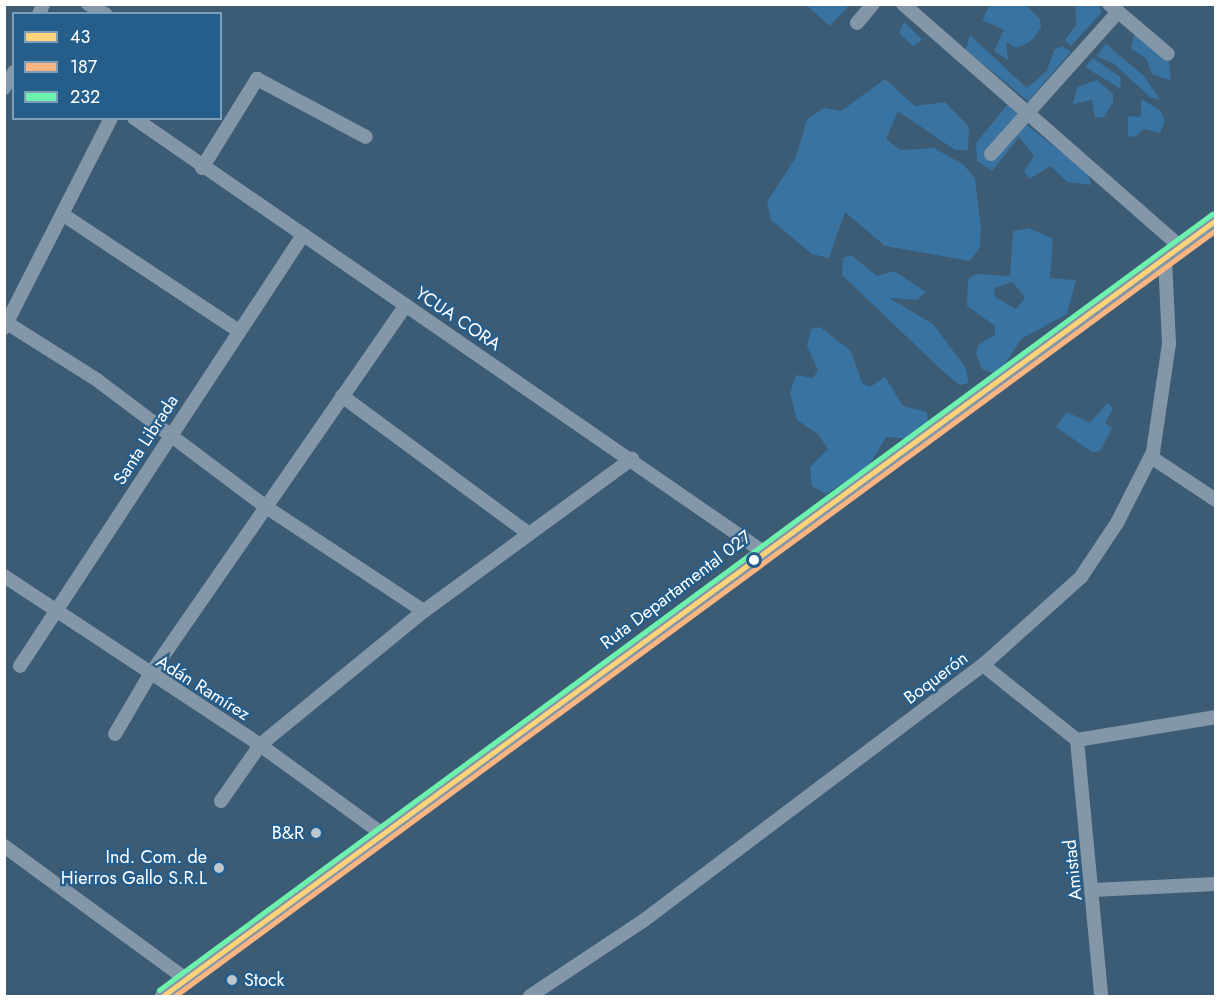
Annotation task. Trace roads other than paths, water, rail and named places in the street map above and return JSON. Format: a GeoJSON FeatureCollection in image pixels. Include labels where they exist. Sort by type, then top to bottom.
{"type":"FeatureCollection","features":[{"type":"Feature","properties":{"kind":"main road","name":"Ruta Departamental 027"},"geometry":{"type":"LineString","coordinates":[[163,996],[762,551],[1165,260],[1215,220]]}},
{"type":"Feature","properties":{"kind":"street"},"geometry":{"type":"LineString","coordinates":[[88,4],[102,12]]}},
{"type":"Feature","properties":{"kind":"street"},"geometry":{"type":"LineString","coordinates":[[857,23],[873,4]]}},
{"type":"Feature","properties":{"kind":"street"},"geometry":{"type":"LineString","coordinates":[[903,4],[1181,247]]}},
{"type":"Feature","properties":{"kind":"street"},"geometry":{"type":"LineString","coordinates":[[991,154],[1113,8],[1168,54]]}},
{"type":"Feature","properties":{"kind":"street"},"geometry":{"type":"LineString","coordinates":[[202,168],[257,79],[366,137]]}},
{"type":"Feature","properties":{"kind":"street"},"geometry":{"type":"LineString","coordinates":[[110,120],[65,216],[6,325],[171,435],[266,507],[424,611]]}},
{"type":"Feature","properties":{"kind":"street","name":"YCUA CORA"},"geometry":{"type":"LineString","coordinates":[[137,120],[202,168],[632,459],[762,551]]}},
{"type":"Feature","properties":{"kind":"street"},"geometry":{"type":"LineString","coordinates":[[65,216],[237,330]]}},
{"type":"Feature","properties":{"kind":"street","name":"Santa Librada"},"geometry":{"type":"LineString","coordinates":[[20,666],[237,330],[303,235]]}},
{"type":"Feature","properties":{"kind":"street","name":"Boquerón"},"geometry":{"type":"LineString","coordinates":[[530,996],[643,921],[983,665],[1081,577],[1151,457],[1166,384],[1171,306],[1165,260]]}},
{"type":"Feature","properties":{"kind":"street"},"geometry":{"type":"LineString","coordinates":[[115,734],[149,676],[406,305]]}},
{"type":"Feature","properties":{"kind":"street"},"geometry":{"type":"LineString","coordinates":[[342,396],[529,534]]}},
{"type":"Feature","properties":{"kind":"street"},"geometry":{"type":"LineString","coordinates":[[1151,457],[1215,500]]}},
{"type":"Feature","properties":{"kind":"street"},"geometry":{"type":"LineString","coordinates":[[221,801],[260,745],[424,611],[632,459]]}},
{"type":"Feature","properties":{"kind":"street","name":"Adán Ramírez"},"geometry":{"type":"LineString","coordinates":[[4,576],[149,676],[260,745],[381,833]]}},
{"type":"Feature","properties":{"kind":"street"},"geometry":{"type":"LineString","coordinates":[[983,665],[1077,740],[1215,717]]}},
{"type":"Feature","properties":{"kind":"street","name":"Amistad"},"geometry":{"type":"LineString","coordinates":[[1077,740],[1093,890],[1101,996]]}},
{"type":"Feature","properties":{"kind":"street"},"geometry":{"type":"LineString","coordinates":[[4,846],[186,979]]}},
{"type":"Feature","properties":{"kind":"street"},"geometry":{"type":"LineString","coordinates":[[1093,890],[1215,884]]}},
{"type":"Feature","properties":{"kind":"place","name":"B&R"},"geometry":{"type":"Point","coordinates":[316,833]}},
{"type":"Feature","properties":{"kind":"place","name":"Ind. Com. de Hierros Gallo S.R.L"},"geometry":{"type":"Point","coordinates":[219,868]}},
{"type":"Feature","properties":{"kind":"place","name":"Stock"},"geometry":{"type":"Point","coordinates":[232,980]}}]}
